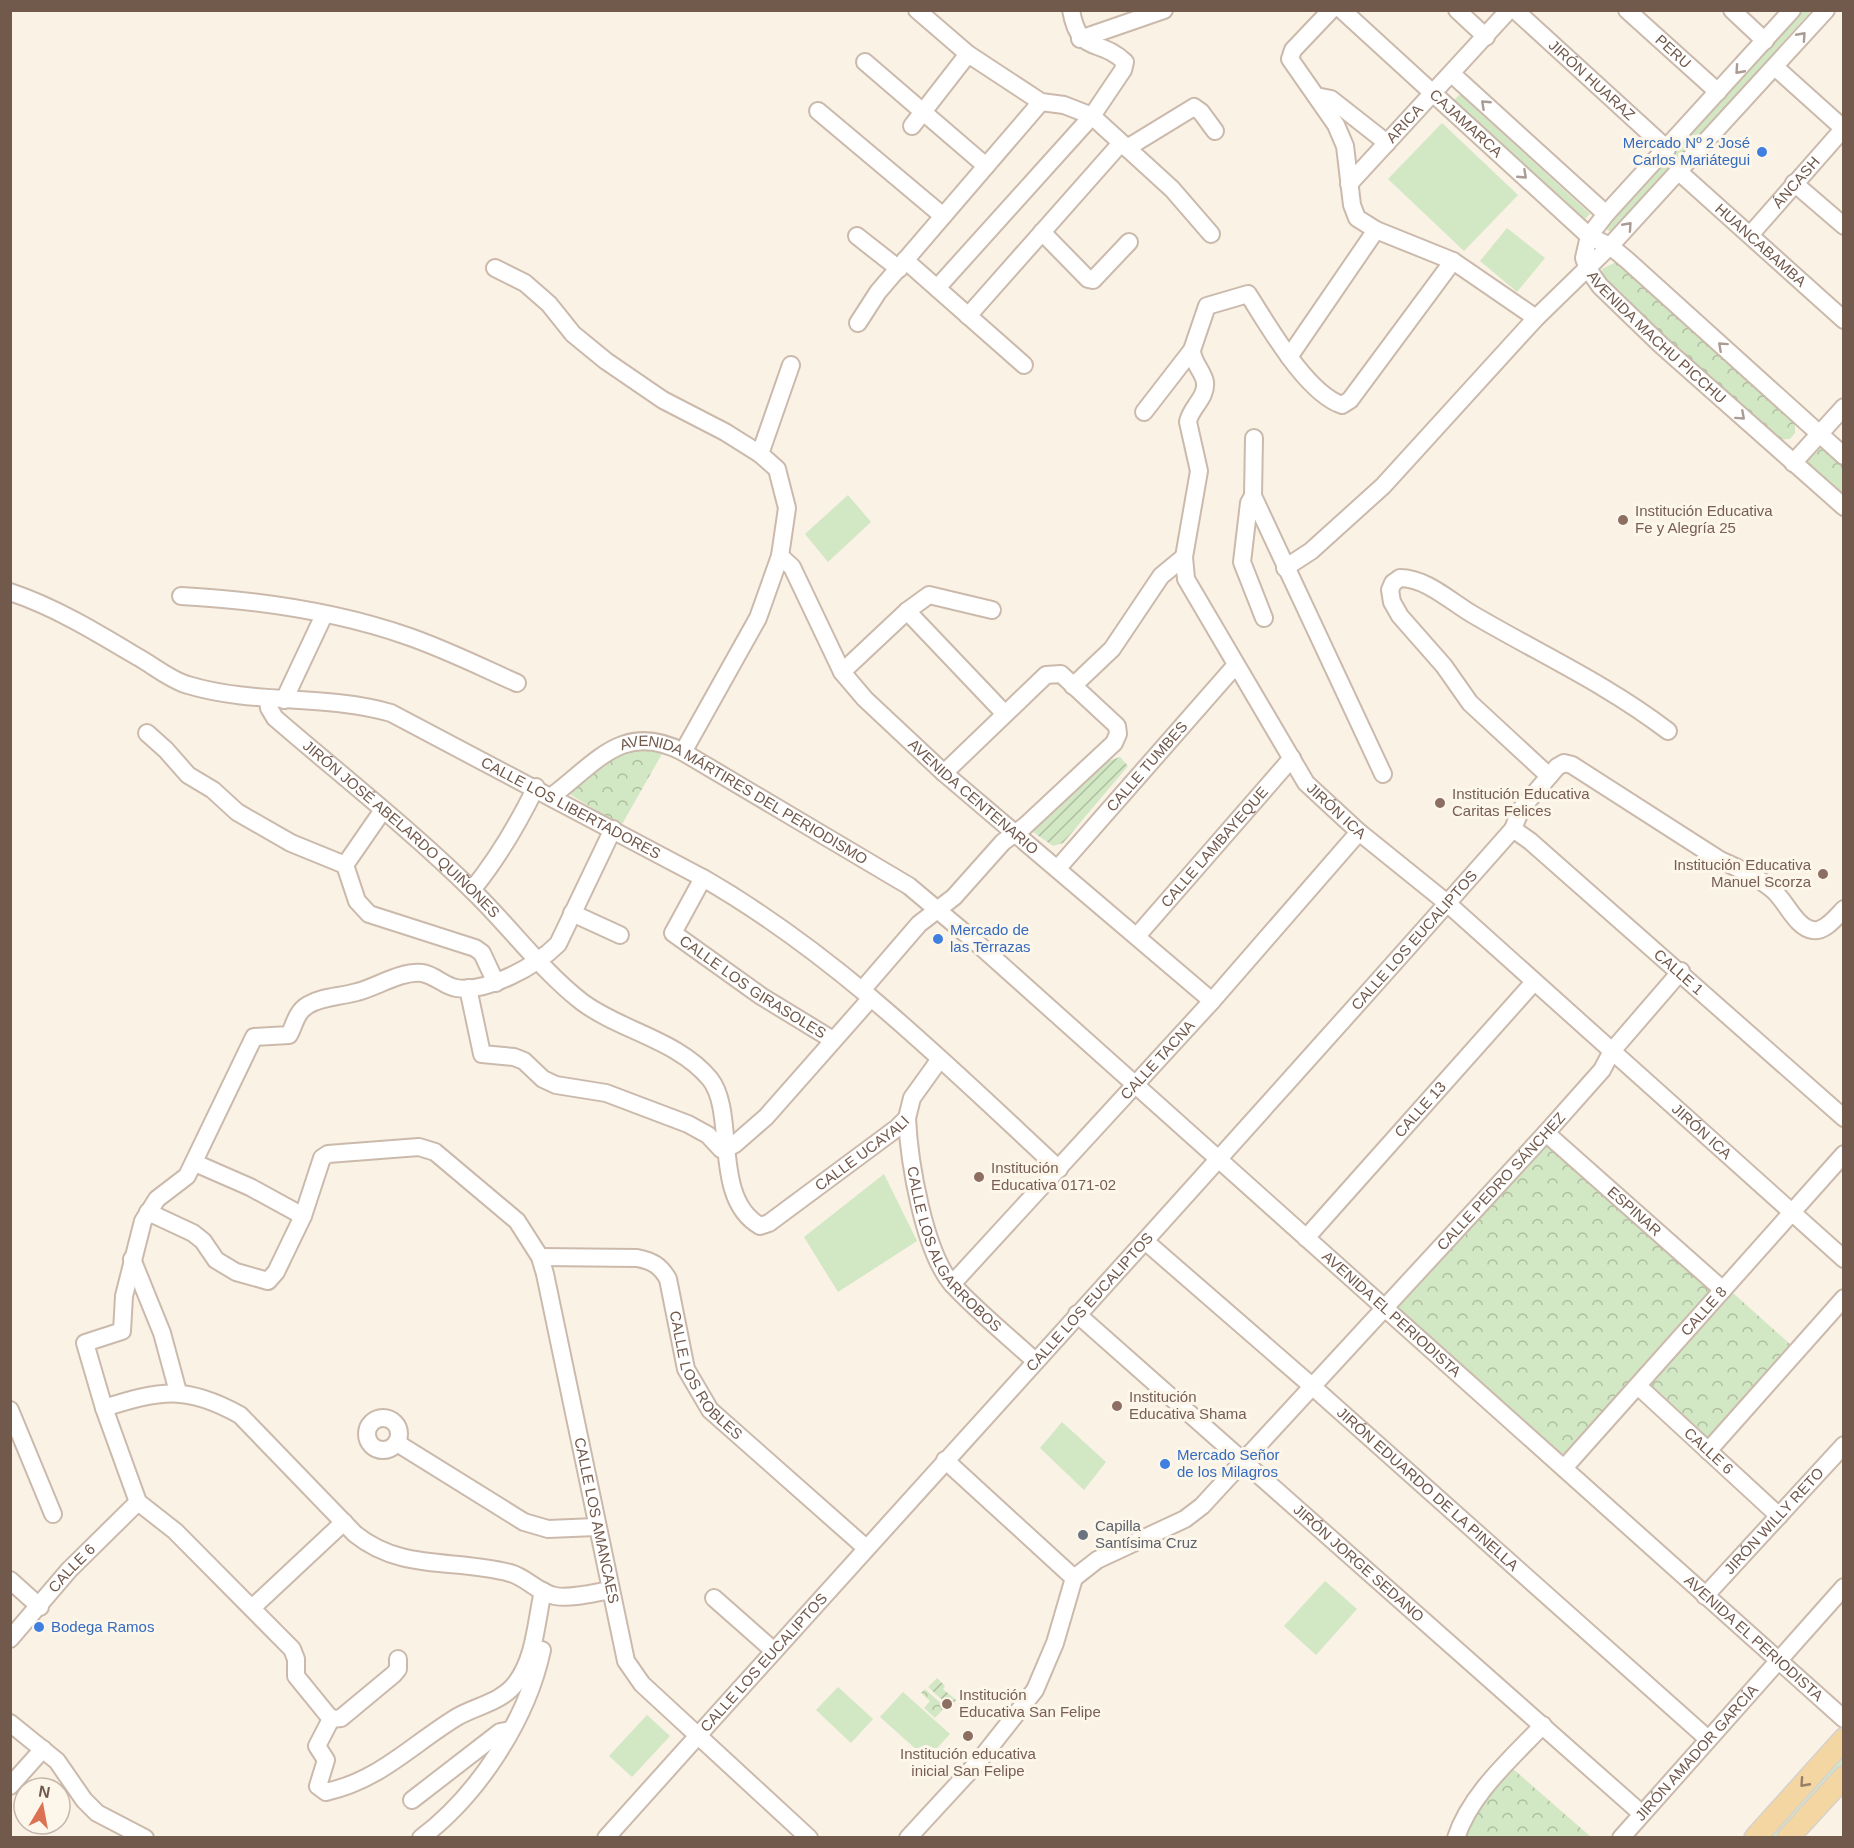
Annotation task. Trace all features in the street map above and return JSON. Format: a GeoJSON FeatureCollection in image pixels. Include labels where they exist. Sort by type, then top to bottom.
{"type":"FeatureCollection","features":[{"type":"Feature","properties":{"kind":"main road"},"geometry":{"type":"LineString","coordinates":[[1755,1838],[1844,1739]]}},
{"type":"Feature","properties":{"kind":"main road"},"geometry":{"type":"LineString","coordinates":[[1788,1838],[1844,1777]]}},
{"type":"Feature","properties":{"kind":"street"},"geometry":{"type":"LineString","coordinates":[[916,10],[968,54],[1041,102],[1064,105],[1092,116],[1172,189],[1211,234]]}},
{"type":"Feature","properties":{"kind":"street"},"geometry":{"type":"LineString","coordinates":[[937,288],[1092,116],[1123,70],[1125,62],[1118,55],[1080,39],[1074,27],[1071,10]]}},
{"type":"Feature","properties":{"kind":"street"},"geometry":{"type":"LineString","coordinates":[[1080,39],[1164,10]]}},
{"type":"Feature","properties":{"kind":"street"},"geometry":{"type":"LineString","coordinates":[[1330,10],[1293,50],[1290,59],[1336,125],[1345,146],[1349,184],[1357,218],[1376,230],[1453,261],[1486,281],[1536,318]]}},
{"type":"Feature","properties":{"kind":"street","name":"CAJAMARCA"},"geometry":{"type":"LineString","coordinates":[[1342,10],[1589,236]]}},
{"type":"Feature","properties":{"kind":"street"},"geometry":{"type":"LineString","coordinates":[[1457,10],[1486,37]]}},
{"type":"Feature","properties":{"kind":"street","name":"ARICA"},"geometry":{"type":"LineString","coordinates":[[1349,184],[1509,10]]}},
{"type":"Feature","properties":{"kind":"street","name":"JIRÓN HUARAZ"},"geometry":{"type":"LineString","coordinates":[[1515,10],[1667,149]]}},
{"type":"Feature","properties":{"kind":"street","name":"PERU"},"geometry":{"type":"LineString","coordinates":[[1627,10],[1718,92]]}},
{"type":"Feature","properties":{"kind":"street"},"geometry":{"type":"LineString","coordinates":[[1732,10],[1765,41]]}},
{"type":"Feature","properties":{"kind":"street"},"geometry":{"type":"LineString","coordinates":[[1589,236],[1606,214],[1792,10]]}},
{"type":"Feature","properties":{"kind":"street"},"geometry":{"type":"LineString","coordinates":[[1285,568],[1311,551],[1383,486],[1536,318],[1610,246],[1826,10]]}},
{"type":"Feature","properties":{"kind":"street"},"geometry":{"type":"LineString","coordinates":[[912,126],[968,54]]}},
{"type":"Feature","properties":{"kind":"street"},"geometry":{"type":"LineString","coordinates":[[865,62],[986,166]]}},
{"type":"Feature","properties":{"kind":"street"},"geometry":{"type":"LineString","coordinates":[[1775,67],[1843,129]]}},
{"type":"Feature","properties":{"kind":"street","name":"CAJAMARCA"},"geometry":{"type":"LineString","coordinates":[[1452,74],[1606,214]]}},
{"type":"Feature","properties":{"kind":"street"},"geometry":{"type":"LineString","coordinates":[[1316,96],[1331,99],[1387,143]]}},
{"type":"Feature","properties":{"kind":"street"},"geometry":{"type":"LineString","coordinates":[[858,323],[878,292],[1041,102]]}},
{"type":"Feature","properties":{"kind":"street"},"geometry":{"type":"LineString","coordinates":[[968,316],[1042,232],[1124,145],[1194,108],[1201,112],[1215,131]]}},
{"type":"Feature","properties":{"kind":"street"},"geometry":{"type":"LineString","coordinates":[[818,111],[943,216]]}},
{"type":"Feature","properties":{"kind":"street"},"geometry":{"type":"LineString","coordinates":[[1695,118],[1712,134]]}},
{"type":"Feature","properties":{"kind":"street","name":"ÁNCASH"},"geometry":{"type":"LineString","coordinates":[[1750,235],[1843,129]]}},
{"type":"Feature","properties":{"kind":"street","name":"HUANCABAMBA"},"geometry":{"type":"LineString","coordinates":[[1678,171],[1844,320]]}},
{"type":"Feature","properties":{"kind":"street"},"geometry":{"type":"LineString","coordinates":[[1794,183],[1844,226]]}},
{"type":"Feature","properties":{"kind":"street"},"geometry":{"type":"LineString","coordinates":[[1289,357],[1376,230]]}},
{"type":"Feature","properties":{"kind":"street"},"geometry":{"type":"LineString","coordinates":[[1042,232],[1088,279],[1093,280],[1129,242]]}},
{"type":"Feature","properties":{"kind":"street"},"geometry":{"type":"LineString","coordinates":[[857,236],[937,288],[1024,365]]}},
{"type":"Feature","properties":{"kind":"street","name":"AVENIDA MACHU PICCHU"},"geometry":{"type":"LineString","coordinates":[[1844,456],[1610,246],[1589,236],[1584,258],[1588,269],[1600,286],[1661,345],[1844,507]]}},
{"type":"Feature","properties":{"kind":"street"},"geometry":{"type":"LineString","coordinates":[[1144,412],[1192,350],[1207,306],[1248,294],[1289,357],[1331,401],[1342,405],[1350,400],[1453,261]]}},
{"type":"Feature","properties":{"kind":"street"},"geometry":{"type":"LineString","coordinates":[[495,268],[525,283],[549,304],[573,334],[606,361],[663,400],[760,454],[777,469],[787,508],[780,556],[758,618],[683,752]]}},
{"type":"Feature","properties":{"kind":"street","name":"JIRÓN ICA"},"geometry":{"type":"LineString","coordinates":[[1192,350],[1205,384],[1200,403],[1190,414],[1188,422],[1199,471],[1183,569],[1186,579],[1235,666],[1306,783],[1359,832],[1447,903],[1844,1259]]}},
{"type":"Feature","properties":{"kind":"street"},"geometry":{"type":"LineString","coordinates":[[760,454],[791,365]]}},
{"type":"Feature","properties":{"kind":"street"},"geometry":{"type":"LineString","coordinates":[[1793,463],[1844,407]]}},
{"type":"Feature","properties":{"kind":"street"},"geometry":{"type":"LineString","coordinates":[[1254,438],[1253,496],[1383,774]]}},
{"type":"Feature","properties":{"kind":"street"},"geometry":{"type":"LineString","coordinates":[[1253,496],[1249,503],[1242,562],[1264,618]]}},
{"type":"Feature","properties":{"kind":"street","name":"AVENIDA CENTENARIO"},"geometry":{"type":"LineString","coordinates":[[780,556],[792,567],[842,672],[866,699],[944,773],[1212,1001]]}},
{"type":"Feature","properties":{"kind":"street"},"geometry":{"type":"LineString","coordinates":[[1073,686],[1112,649],[1161,576],[1184,557]]}},
{"type":"Feature","properties":{"kind":"street"},"geometry":{"type":"LineString","coordinates":[[1549,776],[1470,703],[1444,666],[1400,616],[1392,602],[1390,591],[1400,578],[1420,582],[1473,615],[1598,683],[1626,699],[1668,731]]}},
{"type":"Feature","properties":{"kind":"street","name":"CALLE LOS LIBERTADORES"},"geometry":{"type":"LineString","coordinates":[[10,592],[74,621],[184,684],[206,690],[276,699],[368,706],[391,713],[613,829],[746,903],[867,993],[1059,1169]]}},
{"type":"Feature","properties":{"kind":"street"},"geometry":{"type":"LineString","coordinates":[[842,672],[907,611],[933,595],[992,610]]}},
{"type":"Feature","properties":{"kind":"street"},"geometry":{"type":"LineString","coordinates":[[181,596],[272,606],[324,615],[406,635],[517,683]]}},
{"type":"Feature","properties":{"kind":"street"},"geometry":{"type":"LineString","coordinates":[[907,611],[1005,714]]}},
{"type":"Feature","properties":{"kind":"street"},"geometry":{"type":"LineString","coordinates":[[276,699],[324,615]]}},
{"type":"Feature","properties":{"kind":"street","name":"CALLE TUMBES"},"geometry":{"type":"LineString","coordinates":[[1058,868],[1235,666]]}},
{"type":"Feature","properties":{"kind":"street"},"geometry":{"type":"LineString","coordinates":[[468,988],[482,1054],[513,1057],[524,1061],[543,1079],[555,1085],[606,1093],[688,1124],[708,1135],[721,1149],[726,1149],[766,1117],[833,1040],[919,924],[954,897],[1003,842],[1114,743],[1118,734],[1117,726],[1061,674],[1053,672],[1046,675],[944,773]]}},
{"type":"Feature","properties":{"kind":"street","name":"JIRÓN JOSÉ ABELARDO QUIÑONES"},"geometry":{"type":"LineString","coordinates":[[276,699],[269,708],[274,718],[383,810],[472,890],[538,960],[583,1002],[683,1057],[710,1079],[716,1089],[736,1198],[752,1221],[760,1226]]}},
{"type":"Feature","properties":{"kind":"street"},"geometry":{"type":"LineString","coordinates":[[147,733],[188,775],[213,790],[237,812],[291,843],[345,865],[362,909],[369,914],[475,948],[482,953],[496,983]]}},
{"type":"Feature","properties":{"kind":"street","name":"AVENIDA MÁRTIRES DEL PERIODISMO"},"geometry":{"type":"LineString","coordinates":[[552,796],[615,747],[629,740],[658,741],[683,752],[909,886],[938,909]]}},
{"type":"Feature","properties":{"kind":"street","name":"CALLE LAMBAYEQUE"},"geometry":{"type":"LineString","coordinates":[[1137,936],[1292,758]]}},
{"type":"Feature","properties":{"kind":"street","name":"CALLE LOS EUCALIPTOS"},"geometry":{"type":"LineString","coordinates":[[606,1838],[1077,1314],[1220,1160],[1513,829],[1521,809],[1549,776],[1564,763],[1572,765],[1720,860],[1742,870],[1773,891],[1805,927],[1815,931],[1825,927],[1844,909]]}},
{"type":"Feature","properties":{"kind":"street"},"geometry":{"type":"LineString","coordinates":[[472,890],[491,867],[517,825],[536,787]]}},
{"type":"Feature","properties":{"kind":"street"},"geometry":{"type":"LineString","coordinates":[[345,865],[383,810]]}},
{"type":"Feature","properties":{"kind":"street"},"geometry":{"type":"LineString","coordinates":[[330,1719],[296,1676],[296,1659],[292,1649],[175,1530],[138,1502],[104,1408],[85,1343],[122,1331],[124,1296],[132,1259],[148,1212],[157,1199],[187,1176],[195,1163],[254,1037],[266,1035],[284,1037],[292,1030],[301,1011],[309,1005],[411,974],[422,973],[450,986],[468,988],[496,983],[538,960],[558,944],[613,829]]}},
{"type":"Feature","properties":{"kind":"street","name":"CALLE 1"},"geometry":{"type":"LineString","coordinates":[[1513,829],[1530,841],[1681,971],[1844,1118]]}},
{"type":"Feature","properties":{"kind":"street","name":"CALLE TACNA"},"geometry":{"type":"LineString","coordinates":[[952,1284],[1212,1001],[1359,832]]}},
{"type":"Feature","properties":{"kind":"street","name":"CALLE LOS GIRASOLES"},"geometry":{"type":"LineString","coordinates":[[702,878],[673,933],[761,996],[833,1040]]}},
{"type":"Feature","properties":{"kind":"street","name":"AVENIDA EL PERIODISTA"},"geometry":{"type":"LineString","coordinates":[[938,909],[1844,1719]]}},
{"type":"Feature","properties":{"kind":"street"},"geometry":{"type":"LineString","coordinates":[[572,913],[620,935]]}},
{"type":"Feature","properties":{"kind":"street","name":"CALLE PEDRO SÁNCHEZ"},"geometry":{"type":"LineString","coordinates":[[1074,1578],[1097,1560],[1185,1519],[1202,1506],[1546,1133],[1602,1070],[1612,1051],[1681,971]]}},
{"type":"Feature","properties":{"kind":"street","name":"CALLE 13"},"geometry":{"type":"LineString","coordinates":[[1306,1238],[1534,982]]}},
{"type":"Feature","properties":{"kind":"street","name":"CALLE UCAYALI"},"geometry":{"type":"LineString","coordinates":[[760,1226],[769,1223],[885,1138],[907,1118],[912,1098],[940,1059]]}},
{"type":"Feature","properties":{"kind":"street","name":"CALLE LOS ALGARROBOS"},"geometry":{"type":"LineString","coordinates":[[907,1118],[911,1161],[923,1216],[940,1262],[952,1284],[1035,1361]]}},
{"type":"Feature","properties":{"kind":"street","name":"ESPINAR"},"geometry":{"type":"LineString","coordinates":[[1546,1133],[1723,1290]]}},
{"type":"Feature","properties":{"kind":"street","name":"CALLE LOS AMANCAES"},"geometry":{"type":"LineString","coordinates":[[303,1216],[322,1158],[328,1154],[419,1148],[435,1152],[451,1164],[478,1191],[517,1221],[540,1257],[622,1649],[632,1672],[809,1838]]}},
{"type":"Feature","properties":{"kind":"street","name":"CALLE 8"},"geometry":{"type":"LineString","coordinates":[[1564,1468],[1844,1154]]}},
{"type":"Feature","properties":{"kind":"street"},"geometry":{"type":"LineString","coordinates":[[148,1212],[193,1233],[203,1241],[216,1260],[236,1272],[268,1281],[272,1279],[303,1216],[250,1187],[195,1163]]}},
{"type":"Feature","properties":{"kind":"street","name":"JIRÓN EDUARDO DE LA PINELLA"},"geometry":{"type":"LineString","coordinates":[[1145,1241],[1313,1387],[1708,1739]]}},
{"type":"Feature","properties":{"kind":"street","name":"CALLE LOS ROBLES"},"geometry":{"type":"LineString","coordinates":[[540,1257],[637,1258],[651,1261],[662,1269],[668,1279],[686,1370],[710,1410],[866,1548]]}},
{"type":"Feature","properties":{"kind":"street"},"geometry":{"type":"LineString","coordinates":[[132,1259],[162,1333],[178,1392]]}},
{"type":"Feature","properties":{"kind":"street"},"geometry":{"type":"LineString","coordinates":[[1708,1450],[1844,1298]]}},
{"type":"Feature","properties":{"kind":"street","name":"JIRÓN JORGE SEDANO"},"geometry":{"type":"LineString","coordinates":[[1077,1314],[1642,1814]]}},
{"type":"Feature","properties":{"kind":"street","name":"CALLE 6"},"geometry":{"type":"LineString","coordinates":[[1638,1386],[1779,1516]]}},
{"type":"Feature","properties":{"kind":"street"},"geometry":{"type":"LineString","coordinates":[[104,1408],[145,1395],[178,1392],[216,1402],[240,1416],[344,1522],[372,1547],[419,1562],[498,1570],[514,1574],[548,1594],[610,1590]]}},
{"type":"Feature","properties":{"kind":"street"},"geometry":{"type":"LineString","coordinates":[[10,1410],[52,1514]]}},
{"type":"Feature","properties":{"kind":"street"},"geometry":{"type":"LineString","coordinates":[[397,1443],[524,1522],[548,1529],[596,1527]]}},
{"type":"Feature","properties":{"kind":"street","name":"JIRÓN WILLY RETO"},"geometry":{"type":"LineString","coordinates":[[1705,1596],[1844,1445]]}},
{"type":"Feature","properties":{"kind":"street"},"geometry":{"type":"LineString","coordinates":[[908,1838],[979,1761],[1035,1690],[1055,1643],[1074,1578],[945,1460]]}},
{"type":"Feature","properties":{"kind":"street","name":"CALLE 6"},"geometry":{"type":"LineString","coordinates":[[10,1639],[40,1607],[69,1570],[138,1502]]}},
{"type":"Feature","properties":{"kind":"street"},"geometry":{"type":"LineString","coordinates":[[252,1608],[344,1522]]}},
{"type":"Feature","properties":{"kind":"street"},"geometry":{"type":"LineString","coordinates":[[10,1580],[40,1607]]}},
{"type":"Feature","properties":{"kind":"street","name":"JIRÓN AMADOR GARCÍA"},"geometry":{"type":"LineString","coordinates":[[1621,1838],[1844,1587]]}},
{"type":"Feature","properties":{"kind":"street"},"geometry":{"type":"LineString","coordinates":[[330,1719],[317,1746],[326,1760],[318,1786],[326,1792],[377,1774],[457,1717],[500,1697],[514,1686],[524,1672],[548,1594]]}},
{"type":"Feature","properties":{"kind":"street"},"geometry":{"type":"LineString","coordinates":[[421,1838],[477,1785],[498,1755],[529,1693],[535,1674],[548,1594]]}},
{"type":"Feature","properties":{"kind":"street"},"geometry":{"type":"LineString","coordinates":[[714,1598],[774,1652]]}},
{"type":"Feature","properties":{"kind":"street"},"geometry":{"type":"LineString","coordinates":[[330,1719],[341,1718],[394,1674],[398,1669],[398,1659]]}},
{"type":"Feature","properties":{"kind":"street"},"geometry":{"type":"LineString","coordinates":[[10,1723],[57,1761],[84,1800],[97,1813],[145,1838]]}},
{"type":"Feature","properties":{"kind":"street"},"geometry":{"type":"LineString","coordinates":[[1456,1838],[1465,1815],[1498,1773],[1543,1725]]}},
{"type":"Feature","properties":{"kind":"street"},"geometry":{"type":"LineString","coordinates":[[412,1800],[500,1732],[510,1730]]}},
{"type":"Feature","properties":{"kind":"street"},"geometry":{"type":"LineString","coordinates":[[10,1786],[43,1749]]}},
{"type":"Feature","properties":{"kind":"green space"},"geometry":{"type":"Polygon","coordinates":[[[1797,11],[1811,11],[1615,230],[1609,231],[1604,227],[1797,11]]]}},
{"type":"Feature","properties":{"kind":"green space"},"geometry":{"type":"Polygon","coordinates":[[[1460,94],[1590,214],[1583,221],[1453,101],[1460,94]]]}},
{"type":"Feature","properties":{"kind":"green space"},"geometry":{"type":"Polygon","coordinates":[[[1442,123],[1518,195],[1464,251],[1388,179],[1442,123]]]}},
{"type":"Feature","properties":{"kind":"green space"},"geometry":{"type":"Polygon","coordinates":[[[1507,228],[1545,258],[1517,292],[1480,261],[1507,228]]]}},
{"type":"Feature","properties":{"kind":"green space"},"geometry":{"type":"Polygon","coordinates":[[[1614,263],[1619,264],[1795,420],[1795,433],[1790,439],[1776,440],[1604,284],[1602,269],[1614,263]]]}},
{"type":"Feature","properties":{"kind":"green space"},"geometry":{"type":"Polygon","coordinates":[[[1827,448],[1843,463],[1843,500],[1807,466],[1807,460],[1815,449],[1827,448]]]}},
{"type":"Feature","properties":{"kind":"green space"},"geometry":{"type":"Polygon","coordinates":[[[848,495],[871,522],[828,562],[805,534],[848,495]]]}},
{"type":"Feature","properties":{"kind":"green space"},"geometry":{"type":"Polygon","coordinates":[[[647,745],[663,752],[621,826],[568,793],[614,757],[647,745]]]}},
{"type":"Feature","properties":{"kind":"green space"},"geometry":{"type":"Polygon","coordinates":[[[1120,757],[1128,766],[1063,843],[1053,846],[1033,832],[1103,763],[1120,757]]]}},
{"type":"Feature","properties":{"kind":"green space"},"geometry":{"type":"Polygon","coordinates":[[[1545,1142],[1714,1292],[1564,1458],[1395,1307],[1545,1142]]]}},
{"type":"Feature","properties":{"kind":"green space"},"geometry":{"type":"Polygon","coordinates":[[[884,1174],[917,1241],[838,1292],[804,1237],[884,1174]]]}},
{"type":"Feature","properties":{"kind":"green space"},"geometry":{"type":"Polygon","coordinates":[[[1733,1293],[1791,1345],[1706,1440],[1647,1386],[1733,1293]]]}},
{"type":"Feature","properties":{"kind":"green space"},"geometry":{"type":"Polygon","coordinates":[[[1062,1422],[1106,1462],[1084,1490],[1040,1448],[1062,1422]]]}},
{"type":"Feature","properties":{"kind":"green space"},"geometry":{"type":"Polygon","coordinates":[[[1325,1581],[1357,1609],[1316,1655],[1284,1626],[1325,1581]]]}},
{"type":"Feature","properties":{"kind":"green space"},"geometry":{"type":"Polygon","coordinates":[[[937,1678],[945,1686],[943,1689],[956,1700],[950,1707],[928,1687],[937,1678]]]}},
{"type":"Feature","properties":{"kind":"green space"},"geometry":{"type":"Polygon","coordinates":[[[838,1687],[873,1719],[851,1743],[816,1710],[838,1687]]]}},
{"type":"Feature","properties":{"kind":"green space"},"geometry":{"type":"Polygon","coordinates":[[[925,1689],[945,1707],[935,1718],[924,1708],[930,1701],[921,1693],[925,1689]]]}},
{"type":"Feature","properties":{"kind":"green space"},"geometry":{"type":"Polygon","coordinates":[[[903,1692],[950,1734],[927,1759],[880,1717],[903,1692]]]}},
{"type":"Feature","properties":{"kind":"green space"},"geometry":{"type":"Polygon","coordinates":[[[647,1715],[670,1736],[632,1777],[609,1756],[647,1715]]]}},
{"type":"Feature","properties":{"kind":"green space"},"geometry":{"type":"Polygon","coordinates":[[[1843,1744],[1843,1764],[1778,1837],[1760,1838],[1843,1744]]]}},
{"type":"Feature","properties":{"kind":"green space"},"geometry":{"type":"Polygon","coordinates":[[[1512,1768],[1591,1837],[1465,1838],[1468,1817],[1512,1768]]]}},
{"type":"Feature","properties":{"kind":"place","name":"Mercado Nº 2 José Carlos Mariátegui"},"geometry":{"type":"Point","coordinates":[1762,152]}},
{"type":"Feature","properties":{"kind":"place","name":"Institución Educativa Fe y Alegría 25"},"geometry":{"type":"Point","coordinates":[1623,520]}},
{"type":"Feature","properties":{"kind":"place","name":"Institución Educativa Caritas Felices"},"geometry":{"type":"Point","coordinates":[1440,803]}},
{"type":"Feature","properties":{"kind":"place","name":"Institución Educativa Manuel Scorza"},"geometry":{"type":"Point","coordinates":[1823,874]}},
{"type":"Feature","properties":{"kind":"place","name":"Mercado de las Terrazas"},"geometry":{"type":"Point","coordinates":[938,939]}},
{"type":"Feature","properties":{"kind":"place","name":"Institución Educativa 0171-02"},"geometry":{"type":"Point","coordinates":[979,1177]}},
{"type":"Feature","properties":{"kind":"place","name":"Institución Educativa Shama"},"geometry":{"type":"Point","coordinates":[1117,1406]}},
{"type":"Feature","properties":{"kind":"place","name":"Mercado Señor de los Milagros"},"geometry":{"type":"Point","coordinates":[1165,1464]}},
{"type":"Feature","properties":{"kind":"place","name":"Capilla Santísima Cruz"},"geometry":{"type":"Point","coordinates":[1083,1535]}},
{"type":"Feature","properties":{"kind":"place","name":"Bodega Ramos"},"geometry":{"type":"Point","coordinates":[39,1627]}},
{"type":"Feature","properties":{"kind":"place","name":"Institución Educativa San Felipe"},"geometry":{"type":"Point","coordinates":[947,1704]}},
{"type":"Feature","properties":{"kind":"place","name":"Institución educativa inicial San Felipe"},"geometry":{"type":"Point","coordinates":[968,1736]}}]}
